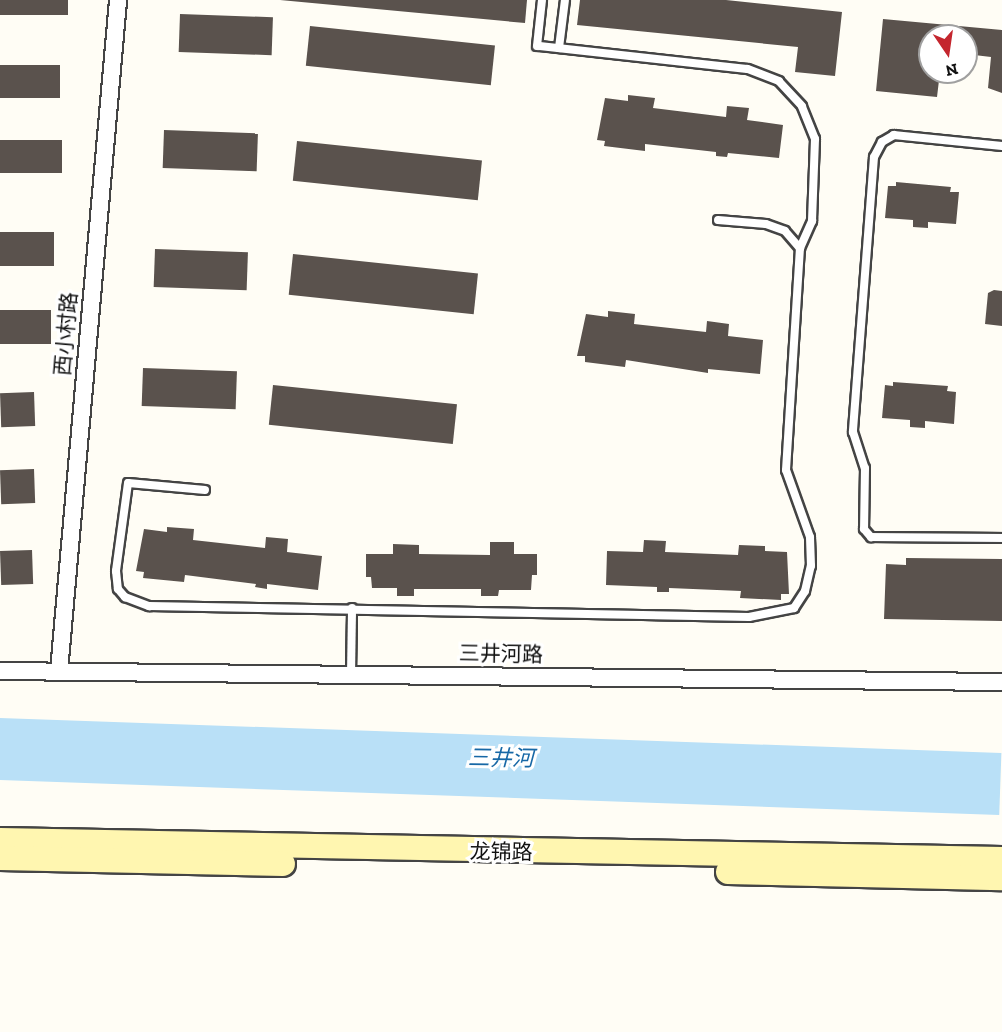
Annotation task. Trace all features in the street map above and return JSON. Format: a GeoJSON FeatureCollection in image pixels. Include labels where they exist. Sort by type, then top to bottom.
{"type":"FeatureCollection","features":[{"type":"Feature","properties":{"kind":"main road","name":"龙锦路"},"geometry":{"type":"LineString","coordinates":[[0,840],[1002,859]]}},
{"type":"Feature","properties":{"kind":"main road","name":"龙锦路"},"geometry":{"type":"LineString","coordinates":[[0,858],[1002,878]]}},
{"type":"Feature","properties":{"kind":"street","name":"西小村路"},"geometry":{"type":"LineString","coordinates":[[59,671],[118,0]]}},
{"type":"Feature","properties":{"kind":"street","name":"三井河路"},"geometry":{"type":"LineString","coordinates":[[0,671],[1002,682]]}},
{"type":"Feature","properties":{"kind":"lane"},"geometry":{"type":"LineString","coordinates":[[205,490],[128,483],[116,571],[118,589],[125,597],[149,606],[748,617],[794,608],[805,591],[811,566],[810,537],[786,470],[800,248],[812,221],[815,139],[802,106],[779,81],[747,69],[537,46],[542,0]]}},
{"type":"Feature","properties":{"kind":"lane"},"geometry":{"type":"LineString","coordinates":[[560,48],[565,0]]}},
{"type":"Feature","properties":{"kind":"lane"},"geometry":{"type":"LineString","coordinates":[[1002,146],[894,135],[882,142],[874,157],[853,432],[865,468],[864,529],[871,537],[1002,538]]}},
{"type":"Feature","properties":{"kind":"lane"},"geometry":{"type":"LineString","coordinates":[[718,220],[766,224],[785,231],[800,248]]}},
{"type":"Feature","properties":{"kind":"lane"},"geometry":{"type":"LineString","coordinates":[[351,675],[352,608]]}},
{"type":"Feature","properties":{"kind":"water","name":"三井河"},"geometry":{"type":"Polygon","coordinates":[[[0,718],[1001,753],[999,815],[0,780],[0,718]]]}},
{"type":"Feature","properties":{"kind":"building"},"geometry":{"type":"Polygon","coordinates":[[[0,0],[68,0],[68,15],[0,15],[0,0]]]}},
{"type":"Feature","properties":{"kind":"building"},"geometry":{"type":"Polygon","coordinates":[[[280,0],[527,0],[525,23],[280,0]]]}},
{"type":"Feature","properties":{"kind":"building"},"geometry":{"type":"Polygon","coordinates":[[[580,0],[726,0],[842,12],[835,76],[795,72],[798,47],[577,25],[580,0]]]}},
{"type":"Feature","properties":{"kind":"building"},"geometry":{"type":"Polygon","coordinates":[[[180,14],[273,17],[272,55],[179,52],[180,14]]]}},
{"type":"Feature","properties":{"kind":"building"},"geometry":{"type":"Polygon","coordinates":[[[883,19],[937,24],[918,24],[918,84],[939,84],[937,97],[876,91],[883,19]]]}},
{"type":"Feature","properties":{"kind":"building"},"geometry":{"type":"Polygon","coordinates":[[[310,26],[495,45],[491,85],[306,66],[310,26]]]}},
{"type":"Feature","properties":{"kind":"building"},"geometry":{"type":"Polygon","coordinates":[[[978,28],[1002,30],[1002,93],[988,88],[991,57],[978,55],[978,28]]]}},
{"type":"Feature","properties":{"kind":"building"},"geometry":{"type":"Polygon","coordinates":[[[0,65],[60,65],[60,98],[0,98],[0,65]]]}},
{"type":"Feature","properties":{"kind":"building"},"geometry":{"type":"Polygon","coordinates":[[[628,95],[655,98],[653,108],[726,117],[727,106],[749,108],[747,120],[783,125],[779,158],[728,153],[727,157],[716,156],[716,152],[645,144],[645,151],[604,146],[605,141],[597,140],[605,98],[628,101],[628,95]]]}},
{"type":"Feature","properties":{"kind":"building"},"geometry":{"type":"Polygon","coordinates":[[[164,130],[258,133],[257,171],[163,168],[164,130]]]}},
{"type":"Feature","properties":{"kind":"building"},"geometry":{"type":"Polygon","coordinates":[[[0,140],[62,140],[62,173],[0,173],[0,140]]]}},
{"type":"Feature","properties":{"kind":"building"},"geometry":{"type":"Polygon","coordinates":[[[297,141],[482,160],[478,200],[293,181],[297,141]]]}},
{"type":"Feature","properties":{"kind":"building"},"geometry":{"type":"Polygon","coordinates":[[[896,182],[951,187],[950,192],[959,192],[956,224],[928,222],[928,228],[913,227],[913,220],[885,218],[888,186],[896,186],[896,182]]]}},
{"type":"Feature","properties":{"kind":"building"},"geometry":{"type":"Polygon","coordinates":[[[0,232],[54,232],[54,266],[0,266],[0,232]]]}},
{"type":"Feature","properties":{"kind":"building"},"geometry":{"type":"Polygon","coordinates":[[[155,249],[248,252],[247,290],[154,287],[155,249]]]}},
{"type":"Feature","properties":{"kind":"building"},"geometry":{"type":"Polygon","coordinates":[[[293,254],[478,273],[474,314],[289,295],[293,254]]]}},
{"type":"Feature","properties":{"kind":"building"},"geometry":{"type":"Polygon","coordinates":[[[994,290],[1002,291],[1002,326],[985,324],[988,293],[994,290]]]}},
{"type":"Feature","properties":{"kind":"building"},"geometry":{"type":"Polygon","coordinates":[[[0,310],[51,310],[51,344],[0,344],[0,310]]]}},
{"type":"Feature","properties":{"kind":"building"},"geometry":{"type":"Polygon","coordinates":[[[608,311],[635,314],[634,324],[706,332],[707,321],[729,324],[728,336],[763,340],[760,374],[708,369],[708,373],[626,360],[625,367],[585,362],[585,356],[577,356],[586,314],[608,317],[608,311]]]}},
{"type":"Feature","properties":{"kind":"building"},"geometry":{"type":"Polygon","coordinates":[[[143,368],[237,371],[236,409],[142,406],[143,368]]]}},
{"type":"Feature","properties":{"kind":"building"},"geometry":{"type":"Polygon","coordinates":[[[893,382],[948,386],[947,391],[956,392],[954,424],[925,421],[925,428],[910,427],[910,420],[882,418],[885,385],[893,386],[893,382]]]}},
{"type":"Feature","properties":{"kind":"building"},"geometry":{"type":"Polygon","coordinates":[[[273,385],[457,404],[453,444],[269,425],[273,385]]]}},
{"type":"Feature","properties":{"kind":"building"},"geometry":{"type":"Polygon","coordinates":[[[34,392],[35,426],[1,427],[0,393],[34,392]]]}},
{"type":"Feature","properties":{"kind":"building"},"geometry":{"type":"Polygon","coordinates":[[[34,469],[35,503],[1,504],[0,470],[34,469]]]}},
{"type":"Feature","properties":{"kind":"building"},"geometry":{"type":"Polygon","coordinates":[[[167,527],[194,529],[193,540],[265,548],[266,537],[288,539],[287,552],[322,556],[318,590],[267,584],[267,589],[255,587],[256,584],[185,575],[184,582],[143,578],[144,572],[136,571],[144,529],[167,532],[167,527]]]}},
{"type":"Feature","properties":{"kind":"building"},"geometry":{"type":"Polygon","coordinates":[[[644,540],[666,541],[665,552],[738,555],[739,545],[765,546],[765,551],[787,552],[789,594],[781,594],[781,600],[740,598],[741,591],[669,588],[669,592],[657,592],[657,587],[606,585],[607,551],[643,552],[644,540]]]}},
{"type":"Feature","properties":{"kind":"building"},"geometry":{"type":"Polygon","coordinates":[[[490,542],[514,542],[514,554],[537,554],[537,575],[532,575],[531,590],[499,590],[498,596],[481,596],[481,589],[414,589],[414,596],[397,596],[397,588],[372,588],[371,577],[366,577],[366,554],[393,554],[393,544],[419,545],[419,554],[490,555],[490,542]]]}},
{"type":"Feature","properties":{"kind":"building"},"geometry":{"type":"Polygon","coordinates":[[[32,550],[33,584],[1,585],[0,551],[32,550]]]}},
{"type":"Feature","properties":{"kind":"building"},"geometry":{"type":"Polygon","coordinates":[[[906,558],[1002,559],[1002,621],[884,619],[886,564],[906,565],[906,558]]]}}]}
